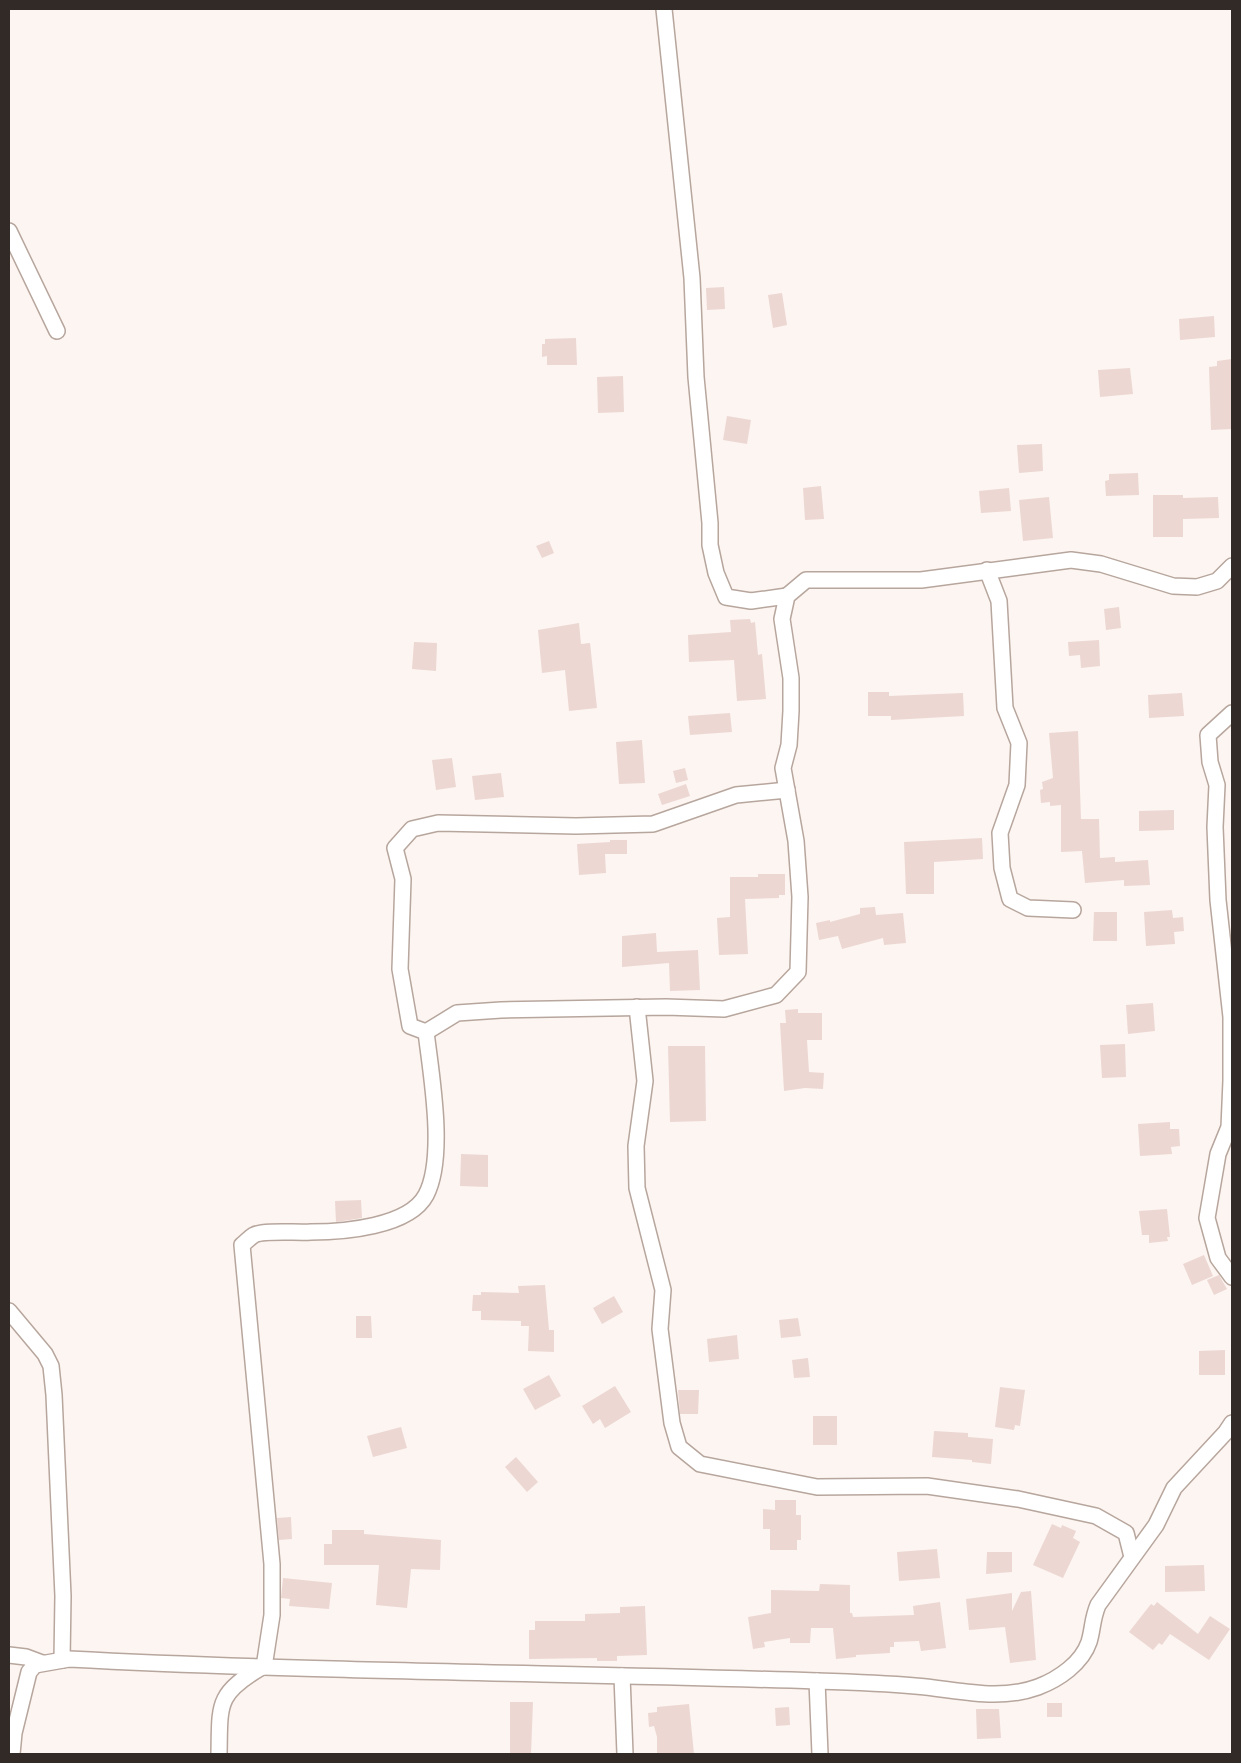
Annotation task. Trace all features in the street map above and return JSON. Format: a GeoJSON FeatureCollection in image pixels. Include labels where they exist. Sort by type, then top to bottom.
{"type":"FeatureCollection","features":[{"type":"Feature","properties":{"kind":"street"},"geometry":{"type":"LineString","coordinates":[[664,9],[692,278],[700,435],[710,523],[710,545],[716,573],[726,597],[751,601],[787,596],[806,580],[920,580],[1071,560],[1102,564],[1173,586],[1197,587],[1217,581],[1232,566]]}},
{"type":"Feature","properties":{"kind":"street"},"geometry":{"type":"LineString","coordinates":[[9,231],[56,331]]}},
{"type":"Feature","properties":{"kind":"street"},"geometry":{"type":"LineString","coordinates":[[987,570],[999,601],[1005,708],[1019,743],[1017,785],[1000,833],[1002,868],[1010,899],[1028,908],[1073,910]]}},
{"type":"Feature","properties":{"kind":"street"},"geometry":{"type":"LineString","coordinates":[[426,1032],[457,1013],[501,1010],[724,1009],[776,995],[798,972],[800,897],[796,841],[783,768],[789,745],[791,678],[782,619],[787,596]]}},
{"type":"Feature","properties":{"kind":"street"},"geometry":{"type":"LineString","coordinates":[[1232,713],[1208,735],[1210,762],[1217,785],[1218,900],[1231,1017],[1229,1127],[1218,1154],[1207,1218],[1218,1258],[1232,1277]]}},
{"type":"Feature","properties":{"kind":"street"},"geometry":{"type":"LineString","coordinates":[[426,1032],[410,1026],[400,969],[402,880],[395,848],[412,829],[438,823],[576,826],[653,824],[736,795],[787,790]]}},
{"type":"Feature","properties":{"kind":"street"},"geometry":{"type":"LineString","coordinates":[[637,1008],[645,1082],[636,1146],[638,1188],[663,1290],[660,1329],[672,1423],[680,1448],[700,1464],[817,1487],[927,1486],[1018,1498],[1096,1516],[1126,1533],[1132,1557]]}},
{"type":"Feature","properties":{"kind":"street"},"geometry":{"type":"LineString","coordinates":[[264,1666],[272,1615],[272,1564],[242,1245],[255,1234],[334,1232],[384,1223],[409,1212],[426,1195],[436,1152],[434,1095],[426,1032]]}},
{"type":"Feature","properties":{"kind":"street"},"geometry":{"type":"LineString","coordinates":[[9,1311],[45,1354],[51,1366],[54,1395],[62,1586],[62,1660]]}},
{"type":"Feature","properties":{"kind":"street"},"geometry":{"type":"LineString","coordinates":[[12,1754],[14,1733],[29,1672],[35,1665],[62,1660],[351,1670],[817,1681],[917,1686],[992,1696],[1037,1687],[1067,1670],[1083,1656],[1090,1639],[1092,1619],[1098,1605],[1156,1525],[1174,1488],[1226,1432],[1232,1423]]}},
{"type":"Feature","properties":{"kind":"street"},"geometry":{"type":"LineString","coordinates":[[9,1655],[26,1657],[42,1663]]}},
{"type":"Feature","properties":{"kind":"street"},"geometry":{"type":"LineString","coordinates":[[219,1754],[220,1712],[225,1695],[239,1680],[264,1666]]}},
{"type":"Feature","properties":{"kind":"street"},"geometry":{"type":"LineString","coordinates":[[622,1676],[625,1754]]}},
{"type":"Feature","properties":{"kind":"street"},"geometry":{"type":"LineString","coordinates":[[817,1681],[820,1754]]}},
{"type":"Feature","properties":{"kind":"building"},"geometry":{"type":"Polygon","coordinates":[[[724,287],[725,309],[707,310],[706,288],[724,287]]]}},
{"type":"Feature","properties":{"kind":"building"},"geometry":{"type":"Polygon","coordinates":[[[782,293],[787,325],[773,328],[768,295],[782,293]]]}},
{"type":"Feature","properties":{"kind":"building"},"geometry":{"type":"Polygon","coordinates":[[[1214,316],[1215,337],[1180,340],[1179,319],[1214,316]]]}},
{"type":"Feature","properties":{"kind":"building"},"geometry":{"type":"Polygon","coordinates":[[[576,338],[577,365],[547,365],[547,356],[542,357],[542,344],[545,344],[545,339],[576,338]]]}},
{"type":"Feature","properties":{"kind":"building"},"geometry":{"type":"Polygon","coordinates":[[[1232,359],[1232,429],[1211,430],[1209,367],[1217,366],[1217,361],[1232,359]]]}},
{"type":"Feature","properties":{"kind":"building"},"geometry":{"type":"Polygon","coordinates":[[[1130,368],[1133,394],[1100,397],[1098,370],[1130,368]]]}},
{"type":"Feature","properties":{"kind":"building"},"geometry":{"type":"Polygon","coordinates":[[[623,376],[624,412],[598,413],[597,377],[623,376]]]}},
{"type":"Feature","properties":{"kind":"building"},"geometry":{"type":"Polygon","coordinates":[[[727,416],[751,420],[747,444],[723,440],[727,416]]]}},
{"type":"Feature","properties":{"kind":"building"},"geometry":{"type":"Polygon","coordinates":[[[1042,444],[1043,471],[1019,473],[1017,445],[1042,444]]]}},
{"type":"Feature","properties":{"kind":"building"},"geometry":{"type":"Polygon","coordinates":[[[1138,473],[1139,495],[1106,496],[1105,481],[1109,480],[1109,474],[1138,473]]]}},
{"type":"Feature","properties":{"kind":"building"},"geometry":{"type":"Polygon","coordinates":[[[821,486],[824,519],[805,520],[803,488],[821,486]]]}},
{"type":"Feature","properties":{"kind":"building"},"geometry":{"type":"Polygon","coordinates":[[[1009,488],[1011,511],[981,513],[979,491],[1009,488]]]}},
{"type":"Feature","properties":{"kind":"building"},"geometry":{"type":"Polygon","coordinates":[[[1153,495],[1183,495],[1183,498],[1218,497],[1219,518],[1183,519],[1183,537],[1153,537],[1153,495]]]}},
{"type":"Feature","properties":{"kind":"building"},"geometry":{"type":"Polygon","coordinates":[[[1049,497],[1053,538],[1023,541],[1019,500],[1049,497]]]}},
{"type":"Feature","properties":{"kind":"building"},"geometry":{"type":"Polygon","coordinates":[[[549,541],[554,553],[542,558],[536,546],[549,541]]]}},
{"type":"Feature","properties":{"kind":"building"},"geometry":{"type":"Polygon","coordinates":[[[1119,607],[1121,628],[1106,630],[1104,609],[1119,607]]]}},
{"type":"Feature","properties":{"kind":"building"},"geometry":{"type":"Polygon","coordinates":[[[750,619],[751,623],[755,622],[758,655],[762,654],[766,699],[737,701],[734,660],[689,662],[688,635],[731,632],[730,620],[750,619]]]}},
{"type":"Feature","properties":{"kind":"building"},"geometry":{"type":"Polygon","coordinates":[[[579,623],[581,644],[590,643],[597,708],[569,711],[565,670],[542,673],[538,630],[579,623]]]}},
{"type":"Feature","properties":{"kind":"building"},"geometry":{"type":"Polygon","coordinates":[[[1099,640],[1100,666],[1081,668],[1080,655],[1069,656],[1068,642],[1099,640]]]}},
{"type":"Feature","properties":{"kind":"building"},"geometry":{"type":"Polygon","coordinates":[[[414,642],[437,643],[436,671],[412,669],[414,642]]]}},
{"type":"Feature","properties":{"kind":"building"},"geometry":{"type":"Polygon","coordinates":[[[868,692],[889,692],[889,696],[963,693],[964,716],[891,720],[891,716],[868,716],[868,692]]]}},
{"type":"Feature","properties":{"kind":"building"},"geometry":{"type":"Polygon","coordinates":[[[1182,693],[1184,716],[1149,718],[1148,695],[1182,693]]]}},
{"type":"Feature","properties":{"kind":"building"},"geometry":{"type":"Polygon","coordinates":[[[730,713],[732,732],[690,735],[688,716],[730,713]]]}},
{"type":"Feature","properties":{"kind":"building"},"geometry":{"type":"Polygon","coordinates":[[[1078,731],[1081,819],[1099,819],[1100,858],[1115,857],[1115,862],[1148,860],[1150,885],[1124,886],[1124,880],[1085,883],[1082,851],[1061,852],[1061,805],[1050,806],[1050,802],[1041,803],[1040,790],[1043,789],[1042,782],[1053,778],[1049,733],[1078,731]]]}},
{"type":"Feature","properties":{"kind":"building"},"geometry":{"type":"Polygon","coordinates":[[[642,740],[645,783],[619,784],[616,742],[642,740]]]}},
{"type":"Feature","properties":{"kind":"building"},"geometry":{"type":"Polygon","coordinates":[[[452,758],[456,787],[436,790],[432,760],[452,758]]]}},
{"type":"Feature","properties":{"kind":"building"},"geometry":{"type":"Polygon","coordinates":[[[685,768],[688,780],[676,783],[673,771],[685,768]]]}},
{"type":"Feature","properties":{"kind":"building"},"geometry":{"type":"Polygon","coordinates":[[[501,773],[504,797],[475,800],[472,776],[501,773]]]}},
{"type":"Feature","properties":{"kind":"building"},"geometry":{"type":"Polygon","coordinates":[[[686,784],[690,796],[662,805],[658,794],[686,784]]]}},
{"type":"Feature","properties":{"kind":"building"},"geometry":{"type":"Polygon","coordinates":[[[1174,810],[1174,830],[1139,831],[1139,811],[1174,810]]]}},
{"type":"Feature","properties":{"kind":"building"},"geometry":{"type":"Polygon","coordinates":[[[982,838],[983,859],[934,862],[934,894],[906,894],[904,842],[982,838]]]}},
{"type":"Feature","properties":{"kind":"building"},"geometry":{"type":"Polygon","coordinates":[[[610,840],[627,840],[627,854],[605,854],[606,873],[579,875],[577,844],[610,842],[610,840]]]}},
{"type":"Feature","properties":{"kind":"building"},"geometry":{"type":"Polygon","coordinates":[[[758,874],[785,874],[785,895],[779,895],[779,898],[745,899],[748,954],[719,955],[717,918],[730,917],[730,877],[758,877],[758,874]]]}},
{"type":"Feature","properties":{"kind":"building"},"geometry":{"type":"Polygon","coordinates":[[[875,907],[876,915],[903,913],[906,943],[884,945],[883,938],[842,949],[838,936],[819,940],[816,923],[830,920],[830,922],[860,914],[860,908],[875,907]]]}},
{"type":"Feature","properties":{"kind":"building"},"geometry":{"type":"Polygon","coordinates":[[[1172,910],[1173,918],[1183,917],[1184,931],[1174,932],[1175,944],[1146,946],[1144,912],[1172,910]]]}},
{"type":"Feature","properties":{"kind":"building"},"geometry":{"type":"Polygon","coordinates":[[[1094,912],[1117,912],[1117,941],[1093,941],[1094,912]]]}},
{"type":"Feature","properties":{"kind":"building"},"geometry":{"type":"Polygon","coordinates":[[[656,933],[657,952],[698,950],[700,990],[670,991],[669,963],[622,967],[622,936],[656,933]]]}},
{"type":"Feature","properties":{"kind":"building"},"geometry":{"type":"Polygon","coordinates":[[[1153,1003],[1155,1031],[1128,1034],[1126,1005],[1153,1003]]]}},
{"type":"Feature","properties":{"kind":"building"},"geometry":{"type":"Polygon","coordinates":[[[798,1009],[798,1013],[822,1013],[822,1040],[807,1040],[809,1072],[824,1073],[823,1089],[805,1088],[784,1091],[780,1023],[786,1023],[785,1010],[798,1009]]]}},
{"type":"Feature","properties":{"kind":"building"},"geometry":{"type":"Polygon","coordinates":[[[1125,1044],[1126,1077],[1102,1078],[1100,1045],[1125,1044]]]}},
{"type":"Feature","properties":{"kind":"building"},"geometry":{"type":"Polygon","coordinates":[[[668,1046],[705,1046],[706,1121],[670,1122],[668,1046]]]}},
{"type":"Feature","properties":{"kind":"building"},"geometry":{"type":"Polygon","coordinates":[[[1170,1122],[1170,1129],[1179,1129],[1180,1146],[1171,1147],[1172,1154],[1140,1156],[1138,1124],[1170,1122]]]}},
{"type":"Feature","properties":{"kind":"building"},"geometry":{"type":"Polygon","coordinates":[[[461,1154],[488,1155],[488,1187],[460,1186],[461,1154]]]}},
{"type":"Feature","properties":{"kind":"building"},"geometry":{"type":"Polygon","coordinates":[[[361,1200],[362,1218],[336,1222],[335,1201],[361,1200]]]}},
{"type":"Feature","properties":{"kind":"building"},"geometry":{"type":"Polygon","coordinates":[[[1167,1209],[1170,1237],[1167,1237],[1168,1241],[1149,1243],[1149,1235],[1142,1235],[1139,1211],[1167,1209]]]}},
{"type":"Feature","properties":{"kind":"building"},"geometry":{"type":"Polygon","coordinates":[[[1204,1255],[1213,1276],[1192,1285],[1183,1264],[1204,1255]]]}},
{"type":"Feature","properties":{"kind":"building"},"geometry":{"type":"Polygon","coordinates":[[[1219,1275],[1227,1289],[1214,1295],[1207,1280],[1219,1275]]]}},
{"type":"Feature","properties":{"kind":"building"},"geometry":{"type":"Polygon","coordinates":[[[545,1285],[549,1330],[554,1330],[554,1352],[528,1351],[529,1326],[521,1326],[521,1321],[481,1320],[481,1311],[472,1311],[473,1295],[481,1295],[481,1292],[519,1293],[518,1286],[545,1285]]]}},
{"type":"Feature","properties":{"kind":"building"},"geometry":{"type":"Polygon","coordinates":[[[614,1296],[623,1312],[602,1324],[593,1308],[614,1296]]]}},
{"type":"Feature","properties":{"kind":"building"},"geometry":{"type":"Polygon","coordinates":[[[356,1316],[371,1316],[372,1338],[356,1338],[356,1316]]]}},
{"type":"Feature","properties":{"kind":"building"},"geometry":{"type":"Polygon","coordinates":[[[798,1318],[801,1336],[781,1338],[779,1320],[798,1318]]]}},
{"type":"Feature","properties":{"kind":"building"},"geometry":{"type":"Polygon","coordinates":[[[737,1335],[739,1359],[709,1362],[707,1339],[737,1335]]]}},
{"type":"Feature","properties":{"kind":"building"},"geometry":{"type":"Polygon","coordinates":[[[1225,1350],[1225,1375],[1199,1375],[1199,1351],[1225,1350]]]}},
{"type":"Feature","properties":{"kind":"building"},"geometry":{"type":"Polygon","coordinates":[[[808,1358],[810,1377],[794,1378],[792,1360],[808,1358]]]}},
{"type":"Feature","properties":{"kind":"building"},"geometry":{"type":"Polygon","coordinates":[[[549,1375],[561,1396],[535,1410],[523,1389],[549,1375]]]}},
{"type":"Feature","properties":{"kind":"building"},"geometry":{"type":"Polygon","coordinates":[[[615,1386],[631,1412],[605,1428],[600,1419],[593,1424],[582,1406],[615,1386]]]}},
{"type":"Feature","properties":{"kind":"building"},"geometry":{"type":"Polygon","coordinates":[[[1000,1387],[1025,1390],[1020,1426],[1015,1425],[1014,1430],[995,1427],[1000,1387]]]}},
{"type":"Feature","properties":{"kind":"building"},"geometry":{"type":"Polygon","coordinates":[[[678,1390],[699,1390],[698,1414],[680,1414],[678,1390]]]}},
{"type":"Feature","properties":{"kind":"building"},"geometry":{"type":"Polygon","coordinates":[[[813,1416],[837,1416],[837,1445],[813,1445],[813,1416]]]}},
{"type":"Feature","properties":{"kind":"building"},"geometry":{"type":"Polygon","coordinates":[[[401,1427],[407,1448],[373,1457],[367,1436],[401,1427]]]}},
{"type":"Feature","properties":{"kind":"building"},"geometry":{"type":"Polygon","coordinates":[[[934,1431],[968,1433],[968,1437],[993,1439],[991,1464],[972,1462],[972,1460],[932,1457],[934,1431]]]}},
{"type":"Feature","properties":{"kind":"building"},"geometry":{"type":"Polygon","coordinates":[[[516,1457],[538,1482],[527,1492],[505,1467],[516,1457]]]}},
{"type":"Feature","properties":{"kind":"building"},"geometry":{"type":"Polygon","coordinates":[[[775,1500],[796,1500],[796,1515],[801,1515],[801,1540],[797,1540],[797,1550],[770,1550],[770,1529],[763,1529],[763,1509],[775,1510],[775,1500]]]}},
{"type":"Feature","properties":{"kind":"building"},"geometry":{"type":"Polygon","coordinates":[[[291,1517],[292,1539],[279,1540],[277,1518],[291,1517]]]}},
{"type":"Feature","properties":{"kind":"building"},"geometry":{"type":"Polygon","coordinates":[[[1052,1524],[1061,1528],[1062,1525],[1076,1531],[1073,1538],[1080,1542],[1063,1578],[1033,1565],[1052,1524]]]}},
{"type":"Feature","properties":{"kind":"building"},"geometry":{"type":"Polygon","coordinates":[[[332,1530],[364,1530],[364,1534],[441,1540],[440,1570],[411,1569],[407,1608],[376,1605],[379,1565],[324,1565],[324,1544],[332,1544],[332,1530]]]}},
{"type":"Feature","properties":{"kind":"building"},"geometry":{"type":"Polygon","coordinates":[[[937,1549],[940,1578],[899,1581],[897,1552],[937,1549]]]}},
{"type":"Feature","properties":{"kind":"building"},"geometry":{"type":"Polygon","coordinates":[[[987,1552],[1012,1552],[1012,1572],[986,1574],[987,1552]]]}},
{"type":"Feature","properties":{"kind":"building"},"geometry":{"type":"Polygon","coordinates":[[[1204,1565],[1205,1591],[1165,1592],[1165,1566],[1204,1565]]]}},
{"type":"Feature","properties":{"kind":"building"},"geometry":{"type":"Polygon","coordinates":[[[283,1578],[332,1583],[329,1609],[289,1606],[290,1599],[281,1598],[283,1578]]]}},
{"type":"Feature","properties":{"kind":"building"},"geometry":{"type":"Polygon","coordinates":[[[820,1584],[850,1585],[850,1613],[852,1613],[853,1617],[914,1615],[913,1606],[940,1602],[946,1648],[921,1651],[919,1641],[894,1642],[894,1647],[890,1647],[890,1653],[856,1655],[856,1657],[836,1659],[833,1628],[811,1628],[810,1643],[790,1643],[790,1638],[764,1642],[765,1647],[753,1649],[748,1617],[771,1613],[771,1590],[819,1591],[820,1584]]]}},
{"type":"Feature","properties":{"kind":"building"},"geometry":{"type":"Polygon","coordinates":[[[1031,1591],[1036,1660],[1010,1663],[1005,1627],[969,1630],[966,1599],[1012,1593],[1012,1611],[1021,1592],[1031,1591]]]}},
{"type":"Feature","properties":{"kind":"building"},"geometry":{"type":"Polygon","coordinates":[[[1157,1602],[1198,1634],[1210,1616],[1230,1629],[1209,1660],[1170,1634],[1162,1645],[1159,1643],[1153,1650],[1129,1632],[1151,1604],[1154,1606],[1157,1602]]]}},
{"type":"Feature","properties":{"kind":"building"},"geometry":{"type":"Polygon","coordinates":[[[645,1606],[647,1655],[617,1656],[617,1661],[597,1661],[597,1658],[529,1659],[529,1630],[535,1630],[535,1621],[585,1621],[585,1614],[620,1613],[620,1607],[645,1606]]]}},
{"type":"Feature","properties":{"kind":"building"},"geometry":{"type":"Polygon","coordinates":[[[510,1702],[533,1702],[531,1754],[510,1754],[510,1702]]]}},
{"type":"Feature","properties":{"kind":"building"},"geometry":{"type":"Polygon","coordinates":[[[1047,1703],[1062,1703],[1062,1717],[1047,1717],[1047,1703]]]}},
{"type":"Feature","properties":{"kind":"building"},"geometry":{"type":"Polygon","coordinates":[[[689,1704],[694,1754],[657,1754],[657,1737],[654,1726],[649,1727],[648,1713],[657,1712],[657,1707],[689,1704]]]}},
{"type":"Feature","properties":{"kind":"building"},"geometry":{"type":"Polygon","coordinates":[[[789,1707],[790,1725],[776,1726],[775,1708],[789,1707]]]}},
{"type":"Feature","properties":{"kind":"building"},"geometry":{"type":"Polygon","coordinates":[[[976,1709],[999,1709],[1001,1738],[977,1739],[976,1709]]]}}]}
